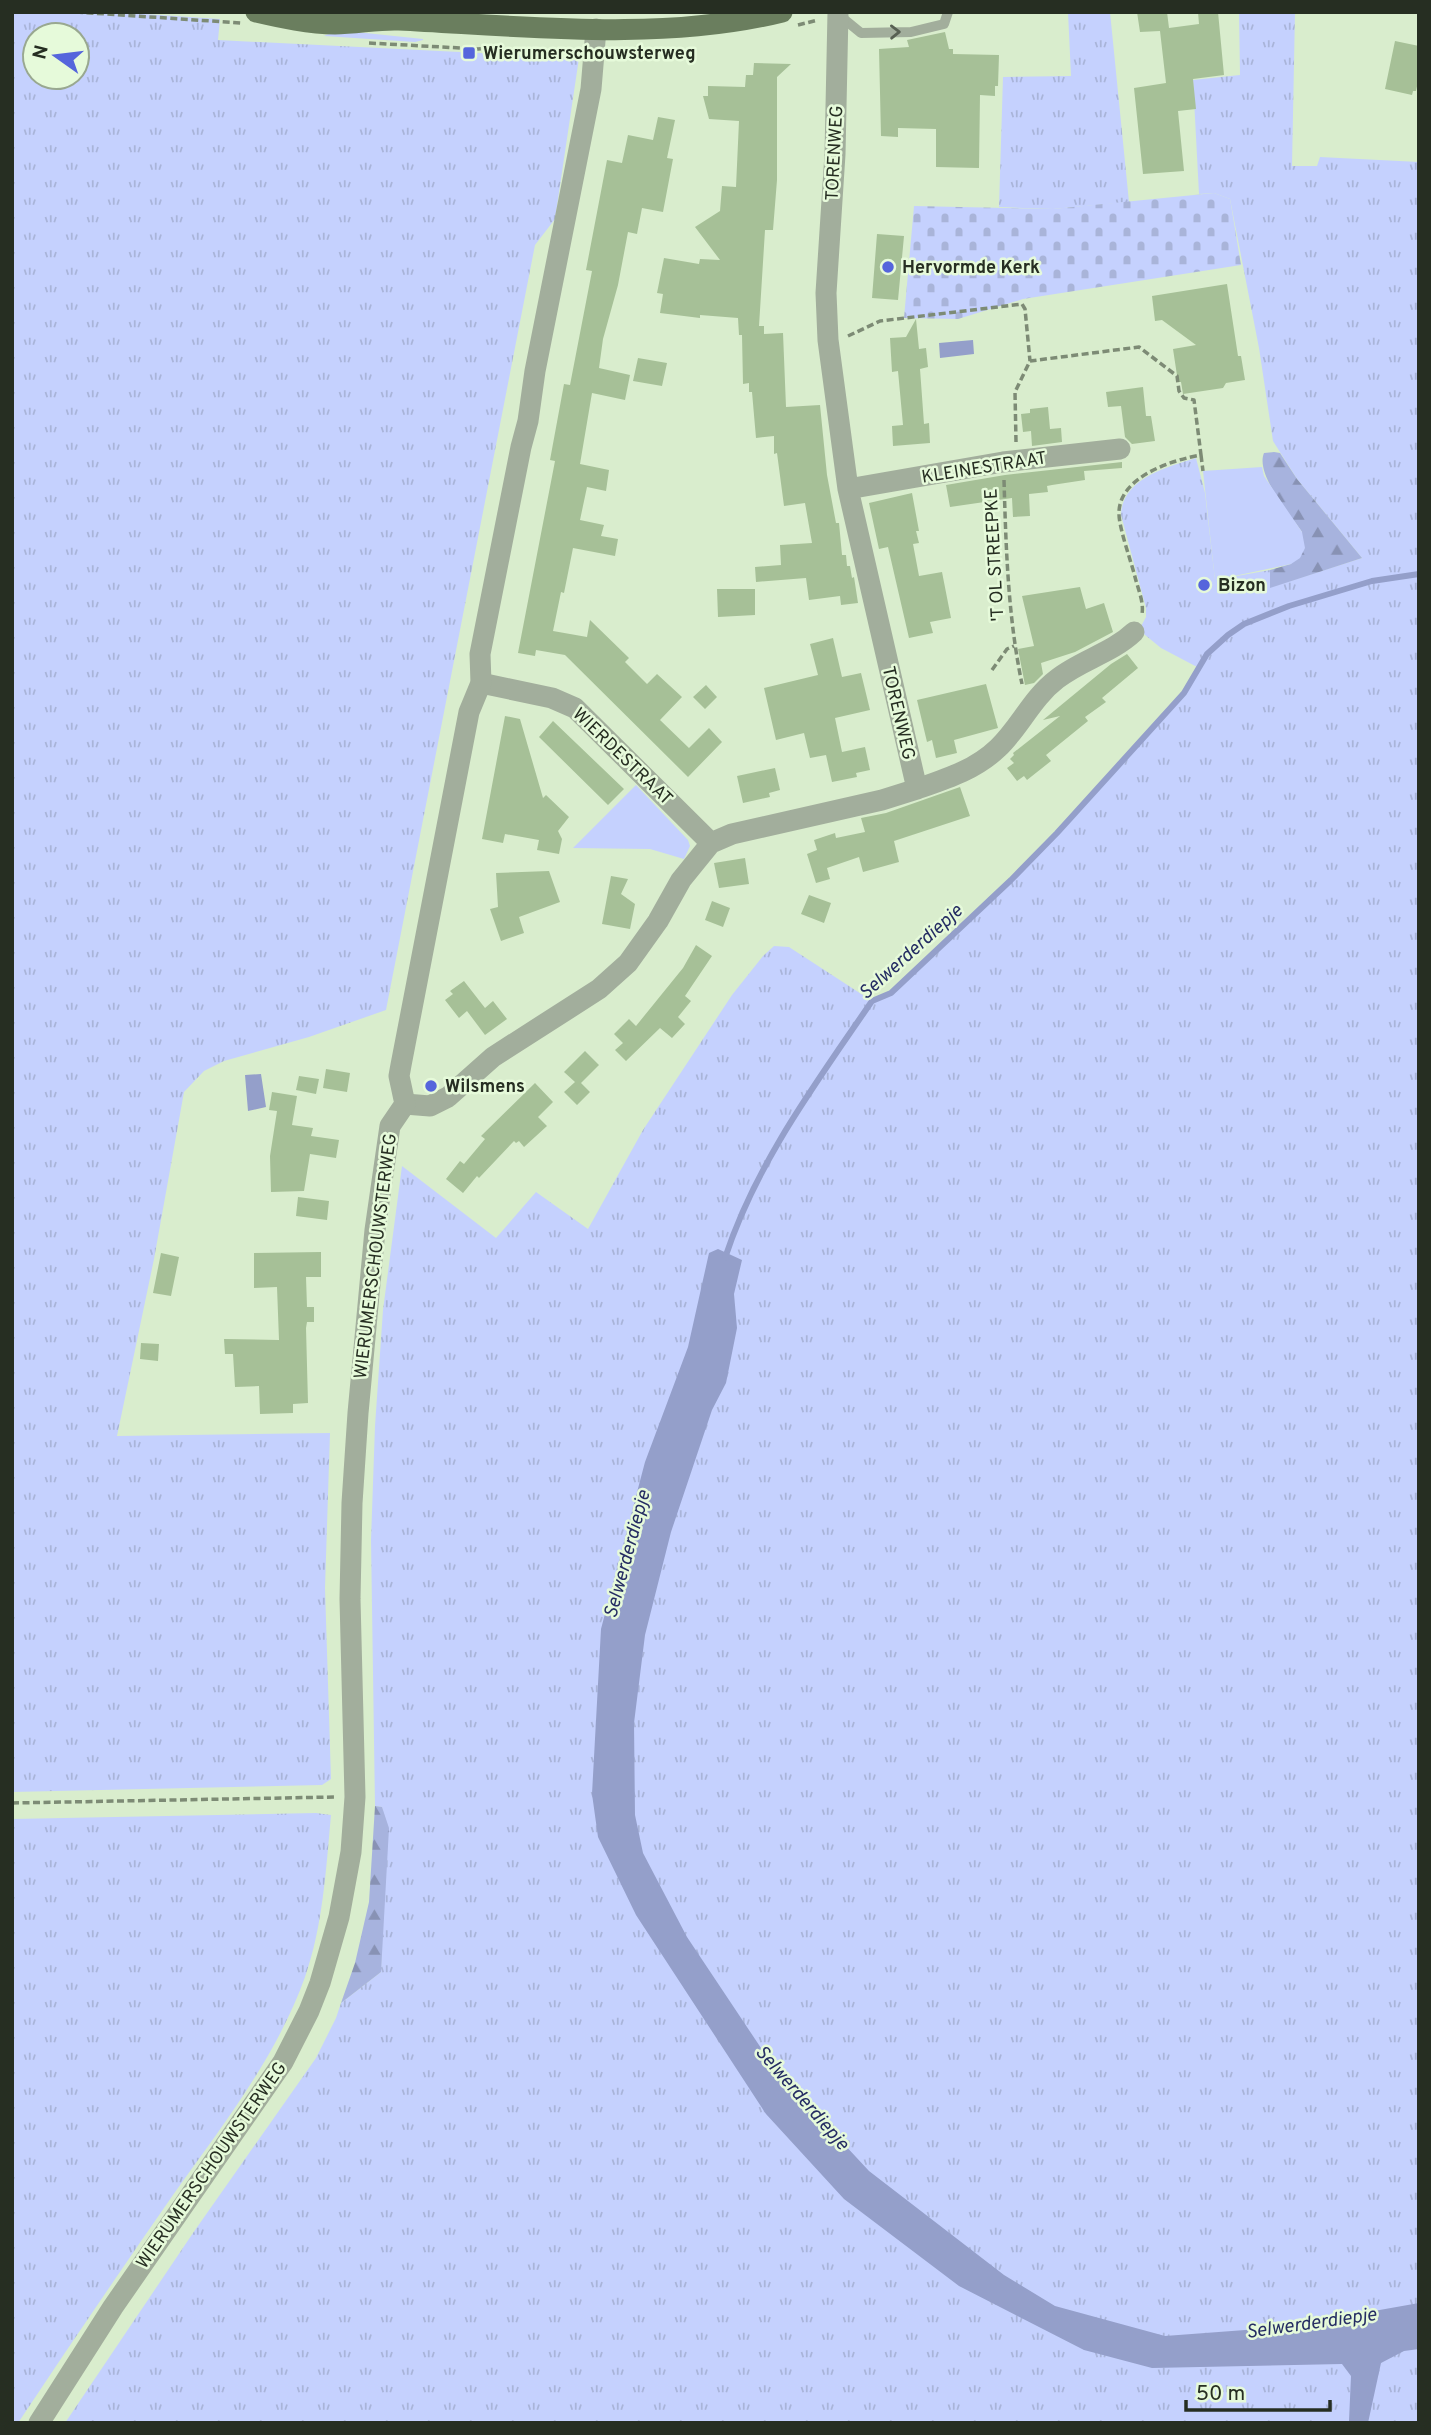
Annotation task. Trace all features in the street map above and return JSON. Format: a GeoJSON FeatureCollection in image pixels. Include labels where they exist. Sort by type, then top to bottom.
{"type":"FeatureCollection","features":[{"type":"Feature","properties":{"kind":"main road"},"geometry":{"type":"LineString","coordinates":[[354,12],[391,19]]}},
{"type":"Feature","properties":{"kind":"main road"},"geometry":{"type":"LineString","coordinates":[[254,19],[325,23],[391,19],[596,29],[686,19],[747,19],[782,12]]}},
{"type":"Feature","properties":{"kind":"street","name":"TORENWEG"},"geometry":{"type":"LineString","coordinates":[[839,14],[827,293],[828,340],[848,489],[917,789]]}},
{"type":"Feature","properties":{"kind":"street"},"geometry":{"type":"LineString","coordinates":[[596,29],[591,89],[535,370],[528,421],[480,654],[481,683],[469,712],[399,1076],[405,1104],[430,1106],[448,1097],[493,1057],[599,989],[628,964],[658,921],[681,880],[711,843],[732,834],[882,800],[956,775],[978,764],[998,748],[1030,706],[1055,680],[1084,661],[1118,645],[1134,632]]}},
{"type":"Feature","properties":{"kind":"street","name":"KLEINESTRAAT"},"geometry":{"type":"LineString","coordinates":[[848,489],[1003,462],[1120,449]]}},
{"type":"Feature","properties":{"kind":"street","name":"WIERDESTRAAT"},"geometry":{"type":"LineString","coordinates":[[481,683],[552,698],[575,708],[711,843]]}},
{"type":"Feature","properties":{"kind":"street","name":"WIERUMERSCHOUWSTERWEG"},"geometry":{"type":"LineString","coordinates":[[39,2423],[113,2307],[269,2085],[296,2038],[320,1983],[340,1917],[351,1852],[355,1797],[351,1599],[352,1503],[358,1413],[374,1230],[390,1126],[405,1104]]}},
{"type":"Feature","properties":{"kind":"lane"},"geometry":{"type":"LineString","coordinates":[[839,14],[860,33],[911,32],[944,24],[948,12]]}},
{"type":"Feature","properties":{"kind":"path"},"geometry":{"type":"LineString","coordinates":[[76,12],[230,21],[254,19]]}},
{"type":"Feature","properties":{"kind":"path"},"geometry":{"type":"LineString","coordinates":[[418,46],[478,49],[502,47]]}},
{"type":"Feature","properties":{"kind":"path"},"geometry":{"type":"LineString","coordinates":[[828,340],[852,335],[880,321],[1022,304],[1025,309],[1030,361]]}},
{"type":"Feature","properties":{"kind":"path"},"geometry":{"type":"LineString","coordinates":[[1201,455],[1203,471]]}},
{"type":"Feature","properties":{"kind":"path","name":"'T OL STREEPKE"},"geometry":{"type":"LineString","coordinates":[[1003,462],[1007,572],[1014,646],[1030,706]]}},
{"type":"Feature","properties":{"kind":"path","name":"'T OL STREEPKE"},"geometry":{"type":"LineString","coordinates":[[992,670],[1007,649],[1014,646]]}},
{"type":"Feature","properties":{"kind":"path"},"geometry":{"type":"LineString","coordinates":[[12,1803],[355,1797]]}},
{"type":"Feature","properties":{"kind":"green space"},"geometry":{"type":"Polygon","coordinates":[[[12,12],[113,12],[220,19],[218,40],[579,58],[555,219],[535,245],[386,1010],[309,1037],[224,1061],[204,1071],[184,1092],[154,1259],[117,1436],[330,1433],[325,1588],[331,1779],[322,1785],[12,1792],[12,12]]]}},
{"type":"Feature","properties":{"kind":"green space"},"geometry":{"type":"Polygon","coordinates":[[[1068,12],[1110,12],[1129,202],[1053,209],[999,207],[1003,77],[1071,76],[1068,12]]]}},
{"type":"Feature","properties":{"kind":"green space"},"geometry":{"type":"Polygon","coordinates":[[[1239,12],[1295,12],[1292,166],[1317,166],[1320,157],[1419,162],[1419,2423],[65,2423],[193,2233],[316,2058],[341,2003],[381,1972],[383,1813],[382,1807],[375,1806],[371,1540],[383,1310],[402,1166],[496,1238],[536,1192],[588,1229],[643,1130],[732,995],[774,946],[789,947],[872,1001],[891,993],[1011,880],[1184,693],[1199,668],[1161,648],[1139,630],[1146,617],[1146,608],[1121,515],[1123,502],[1129,492],[1148,476],[1196,458],[1205,493],[1215,580],[1270,570],[1271,587],[1362,558],[1297,479],[1273,441],[1259,348],[1230,199],[1214,193],[1199,194],[1193,80],[1240,75],[1239,12]]]}},
{"type":"Feature","properties":{"kind":"green space"},"geometry":{"type":"Polygon","coordinates":[[[337,30],[423,40],[415,42],[324,36],[337,30]]]}},
{"type":"Feature","properties":{"kind":"green space"},"geometry":{"type":"Polygon","coordinates":[[[1214,193],[1230,199],[1241,265],[1023,299],[958,319],[904,318],[914,206],[1053,209],[1214,193]]]}},
{"type":"Feature","properties":{"kind":"green space"},"geometry":{"type":"Polygon","coordinates":[[[1264,453],[1280,453],[1297,479],[1362,558],[1270,588],[1270,570],[1291,564],[1302,532],[1275,494],[1264,472],[1264,453]]]}},
{"type":"Feature","properties":{"kind":"green space"},"geometry":{"type":"Polygon","coordinates":[[[1262,467],[1264,476],[1302,532],[1305,548],[1300,558],[1291,564],[1215,580],[1203,471],[1262,467]]]}},
{"type":"Feature","properties":{"kind":"green space"},"geometry":{"type":"Polygon","coordinates":[[[636,785],[688,840],[690,846],[684,859],[650,849],[573,848],[636,785]]]}},
{"type":"Feature","properties":{"kind":"green space"},"geometry":{"type":"Polygon","coordinates":[[[375,1806],[382,1807],[389,1828],[381,1972],[341,2003],[355,1963],[369,1902],[375,1806]]]}},
{"type":"Feature","properties":{"kind":"green space"},"geometry":{"type":"Polygon","coordinates":[[[316,1813],[331,1815],[320,1918],[305,1977],[279,2036],[229,2117],[134,2251],[18,2423],[12,2423],[12,1819],[316,1813]]]}},
{"type":"Feature","properties":{"kind":"water"},"geometry":{"type":"Polygon","coordinates":[[[973,340],[974,354],[940,358],[939,343],[973,340]]]}},
{"type":"Feature","properties":{"kind":"water"},"geometry":{"type":"Polygon","coordinates":[[[261,1074],[266,1107],[248,1111],[245,1075],[261,1074]]]}},
{"type":"Feature","properties":{"kind":"water"},"geometry":{"type":"Polygon","coordinates":[[[718,1249],[742,1260],[734,1294],[737,1328],[726,1383],[712,1410],[671,1532],[645,1635],[634,1723],[635,1815],[643,1853],[687,1937],[777,2072],[869,2171],[1004,2275],[1055,2306],[1165,2336],[1284,2327],[1419,2303],[1419,2349],[1404,2351],[1381,2363],[1368,2423],[1349,2421],[1351,2376],[1342,2364],[1152,2368],[1084,2350],[959,2286],[844,2199],[766,2114],[636,1915],[598,1837],[592,1794],[601,1629],[645,1462],[688,1347],[709,1253],[718,1249]]]}},
{"type":"Feature","properties":{"kind":"building"},"geometry":{"type":"Polygon","coordinates":[[[1137,12],[1167,12],[1169,28],[1199,24],[1198,12],[1218,12],[1224,75],[1193,79],[1196,109],[1178,111],[1184,171],[1143,174],[1134,88],[1166,83],[1160,31],[1140,32],[1137,12]]]}},
{"type":"Feature","properties":{"kind":"building"},"geometry":{"type":"Polygon","coordinates":[[[945,32],[953,54],[999,55],[995,96],[980,95],[979,168],[936,167],[936,129],[898,128],[898,137],[881,136],[879,49],[909,47],[907,40],[945,32]]]}},
{"type":"Feature","properties":{"kind":"building"},"geometry":{"type":"Polygon","coordinates":[[[1395,41],[1419,46],[1419,77],[1416,91],[1413,91],[1412,95],[1385,89],[1395,41]]]}},
{"type":"Feature","properties":{"kind":"building"},"geometry":{"type":"Polygon","coordinates":[[[754,63],[791,64],[777,77],[777,180],[773,230],[765,230],[759,326],[764,326],[764,334],[783,333],[786,407],[820,405],[827,475],[836,523],[839,523],[842,555],[846,555],[847,566],[850,566],[852,578],[854,577],[858,603],[841,605],[840,596],[809,600],[806,578],[756,582],[755,567],[781,565],[780,545],[812,543],[805,503],[784,506],[777,453],[774,454],[774,436],[756,438],[752,392],[749,392],[749,383],[743,384],[742,335],[739,335],[738,318],[700,315],[700,318],[660,313],[663,294],[657,293],[664,258],[699,264],[700,259],[720,260],[695,227],[720,211],[722,186],[736,187],[739,121],[709,119],[703,96],[708,96],[708,86],[745,87],[746,75],[753,75],[754,63]]]}},
{"type":"Feature","properties":{"kind":"building"},"geometry":{"type":"Polygon","coordinates":[[[658,117],[675,120],[667,158],[673,159],[663,212],[642,208],[637,234],[628,232],[618,285],[603,339],[599,368],[630,375],[625,400],[592,393],[580,464],[609,470],[606,491],[587,487],[580,520],[604,525],[601,536],[618,539],[615,556],[573,548],[553,631],[587,637],[590,620],[629,658],[625,662],[647,684],[657,674],[682,697],[660,720],[689,748],[709,728],[722,742],[688,777],[565,655],[536,650],[535,656],[518,653],[555,461],[550,460],[564,384],[570,385],[592,271],[586,270],[607,160],[622,163],[628,135],[653,140],[658,117]]]}},
{"type":"Feature","properties":{"kind":"building","name":"Hervormde Kerk"},"geometry":{"type":"Polygon","coordinates":[[[877,234],[904,236],[898,300],[872,298],[877,234]]]}},
{"type":"Feature","properties":{"kind":"building"},"geometry":{"type":"Polygon","coordinates":[[[1227,284],[1238,356],[1241,356],[1245,380],[1226,383],[1223,388],[1183,394],[1181,382],[1178,382],[1173,349],[1196,345],[1162,320],[1155,321],[1152,296],[1227,284]]]}},
{"type":"Feature","properties":{"kind":"building"},"geometry":{"type":"Polygon","coordinates":[[[916,319],[919,349],[926,348],[928,367],[920,369],[924,424],[929,423],[930,443],[893,446],[892,426],[903,425],[898,371],[892,372],[890,338],[906,337],[916,319]]]}},
{"type":"Feature","properties":{"kind":"building"},"geometry":{"type":"Polygon","coordinates":[[[638,358],[667,363],[662,386],[633,381],[638,358]]]}},
{"type":"Feature","properties":{"kind":"building"},"geometry":{"type":"Polygon","coordinates":[[[1143,387],[1146,416],[1151,416],[1155,441],[1132,444],[1125,437],[1121,406],[1108,407],[1106,392],[1143,387]]]}},
{"type":"Feature","properties":{"kind":"building"},"geometry":{"type":"Polygon","coordinates":[[[1048,407],[1050,429],[1061,428],[1062,442],[1032,446],[1031,431],[1023,432],[1021,414],[1030,413],[1030,409],[1048,407]]]}},
{"type":"Feature","properties":{"kind":"building"},"geometry":{"type":"Polygon","coordinates":[[[1122,462],[1122,468],[1084,471],[1085,480],[1047,486],[1048,492],[1029,494],[1030,516],[1013,517],[1012,498],[950,507],[946,485],[1005,475],[1122,462]]]}},
{"type":"Feature","properties":{"kind":"building"},"geometry":{"type":"Polygon","coordinates":[[[912,493],[919,531],[916,531],[919,543],[913,544],[919,576],[942,572],[951,618],[930,622],[933,633],[909,638],[888,547],[879,549],[869,503],[912,493]]]}},
{"type":"Feature","properties":{"kind":"building"},"geometry":{"type":"Polygon","coordinates":[[[1080,587],[1086,609],[1104,603],[1113,632],[1075,652],[1041,663],[1043,674],[1034,683],[1025,685],[1018,649],[1034,646],[1022,596],[1080,587]]]}},
{"type":"Feature","properties":{"kind":"building"},"geometry":{"type":"Polygon","coordinates":[[[717,589],[755,589],[755,615],[718,617],[717,589]]]}},
{"type":"Feature","properties":{"kind":"building"},"geometry":{"type":"Polygon","coordinates":[[[833,638],[842,677],[861,673],[870,710],[835,718],[842,752],[865,747],[870,770],[856,773],[857,777],[832,782],[826,755],[810,758],[804,733],[776,740],[764,688],[818,675],[810,644],[833,638]]]}},
{"type":"Feature","properties":{"kind":"building"},"geometry":{"type":"Polygon","coordinates":[[[1127,654],[1138,668],[1102,698],[1106,702],[1085,717],[1088,721],[1046,755],[1051,761],[1027,780],[1024,776],[1017,781],[1007,768],[1014,763],[1010,759],[1013,753],[1060,716],[1043,720],[1127,654]]]}},
{"type":"Feature","properties":{"kind":"building"},"geometry":{"type":"Polygon","coordinates":[[[986,684],[998,728],[954,740],[957,753],[936,758],[932,740],[927,742],[917,700],[986,684]]]}},
{"type":"Feature","properties":{"kind":"building"},"geometry":{"type":"Polygon","coordinates":[[[706,685],[717,697],[705,709],[693,697],[706,685]]]}},
{"type":"Feature","properties":{"kind":"building"},"geometry":{"type":"Polygon","coordinates":[[[505,716],[520,719],[543,798],[546,795],[569,817],[558,831],[562,839],[559,854],[537,850],[539,840],[505,834],[503,843],[482,839],[505,716]]]}},
{"type":"Feature","properties":{"kind":"building"},"geometry":{"type":"Polygon","coordinates":[[[553,721],[624,789],[608,805],[539,737],[553,721]]]}},
{"type":"Feature","properties":{"kind":"building"},"geometry":{"type":"Polygon","coordinates":[[[775,768],[780,790],[769,793],[770,797],[743,803],[737,776],[775,768]]]}},
{"type":"Feature","properties":{"kind":"building"},"geometry":{"type":"Polygon","coordinates":[[[960,787],[970,816],[894,841],[899,862],[863,872],[859,857],[827,868],[830,879],[816,883],[807,854],[817,850],[814,840],[835,833],[836,838],[865,832],[861,818],[886,813],[960,787]]]}},
{"type":"Feature","properties":{"kind":"building"},"geometry":{"type":"Polygon","coordinates":[[[745,858],[749,884],[719,888],[714,863],[745,858]]]}},
{"type":"Feature","properties":{"kind":"building"},"geometry":{"type":"Polygon","coordinates":[[[549,871],[560,902],[519,917],[524,933],[501,941],[490,909],[498,907],[496,873],[549,871]]]}},
{"type":"Feature","properties":{"kind":"building"},"geometry":{"type":"Polygon","coordinates":[[[611,876],[628,879],[621,894],[635,904],[630,929],[602,924],[611,876]]]}},
{"type":"Feature","properties":{"kind":"building"},"geometry":{"type":"Polygon","coordinates":[[[809,895],[831,903],[824,923],[801,914],[809,895]]]}},
{"type":"Feature","properties":{"kind":"building"},"geometry":{"type":"Polygon","coordinates":[[[712,901],[730,908],[723,927],[705,920],[712,901]]]}},
{"type":"Feature","properties":{"kind":"building"},"geometry":{"type":"Polygon","coordinates":[[[696,945],[712,956],[685,996],[691,1001],[678,1017],[685,1024],[672,1038],[660,1028],[626,1061],[615,1050],[623,1043],[614,1034],[629,1019],[636,1026],[683,968],[696,945]]]}},
{"type":"Feature","properties":{"kind":"building"},"geometry":{"type":"Polygon","coordinates":[[[464,981],[485,1008],[493,1001],[507,1019],[485,1035],[467,1011],[459,1018],[445,1000],[453,994],[450,991],[464,981]]]}},
{"type":"Feature","properties":{"kind":"building"},"geometry":{"type":"Polygon","coordinates":[[[585,1051],[599,1065],[581,1083],[590,1092],[577,1105],[564,1092],[575,1082],[564,1072],[585,1051]]]}},
{"type":"Feature","properties":{"kind":"building"},"geometry":{"type":"Polygon","coordinates":[[[326,1069],[350,1073],[347,1092],[323,1088],[326,1069]]]}},
{"type":"Feature","properties":{"kind":"building"},"geometry":{"type":"Polygon","coordinates":[[[299,1076],[319,1079],[316,1094],[296,1090],[299,1076]]]}},
{"type":"Feature","properties":{"kind":"building"},"geometry":{"type":"Polygon","coordinates":[[[535,1083],[553,1102],[538,1117],[547,1126],[524,1147],[519,1141],[514,1141],[463,1193],[446,1179],[460,1161],[464,1164],[485,1139],[481,1136],[535,1083]]]}},
{"type":"Feature","properties":{"kind":"building"},"geometry":{"type":"Polygon","coordinates":[[[272,1092],[297,1096],[292,1125],[313,1128],[311,1136],[339,1140],[336,1158],[310,1154],[304,1191],[271,1192],[270,1156],[277,1111],[269,1110],[272,1092]]]}},
{"type":"Feature","properties":{"kind":"building"},"geometry":{"type":"Polygon","coordinates":[[[298,1197],[329,1201],[327,1220],[296,1216],[298,1197]]]}},
{"type":"Feature","properties":{"kind":"building"},"geometry":{"type":"Polygon","coordinates":[[[321,1252],[321,1277],[306,1277],[307,1307],[314,1307],[314,1322],[307,1322],[306,1328],[308,1403],[293,1404],[293,1413],[260,1414],[259,1386],[235,1387],[233,1354],[225,1354],[224,1339],[279,1340],[277,1287],[254,1288],[254,1253],[321,1252]]]}},
{"type":"Feature","properties":{"kind":"building"},"geometry":{"type":"Polygon","coordinates":[[[161,1253],[179,1257],[171,1296],[153,1293],[161,1253]]]}},
{"type":"Feature","properties":{"kind":"building"},"geometry":{"type":"Polygon","coordinates":[[[141,1343],[159,1344],[158,1361],[140,1359],[141,1343]]]}},
{"type":"Feature","properties":{"kind":"waterway","name":"Selwerderdiepje"},"geometry":{"type":"LineString","coordinates":[[725,1258],[753,1189],[770,1157],[809,1093],[872,1001],[891,993],[1057,833],[1184,693],[1207,654],[1244,624],[1289,606],[1372,581],[1419,574]]}},
{"type":"Feature","properties":{"kind":"place","name":"Wierumerschouwsterweg"},"geometry":{"type":"Point","coordinates":[469,53]}},
{"type":"Feature","properties":{"kind":"place","name":"Hervormde Kerk"},"geometry":{"type":"Point","coordinates":[888,267]}},
{"type":"Feature","properties":{"kind":"place","name":"Bizon"},"geometry":{"type":"Point","coordinates":[1204,585]}},
{"type":"Feature","properties":{"kind":"place","name":"Wilsmens"},"geometry":{"type":"Point","coordinates":[431,1086]}}]}
